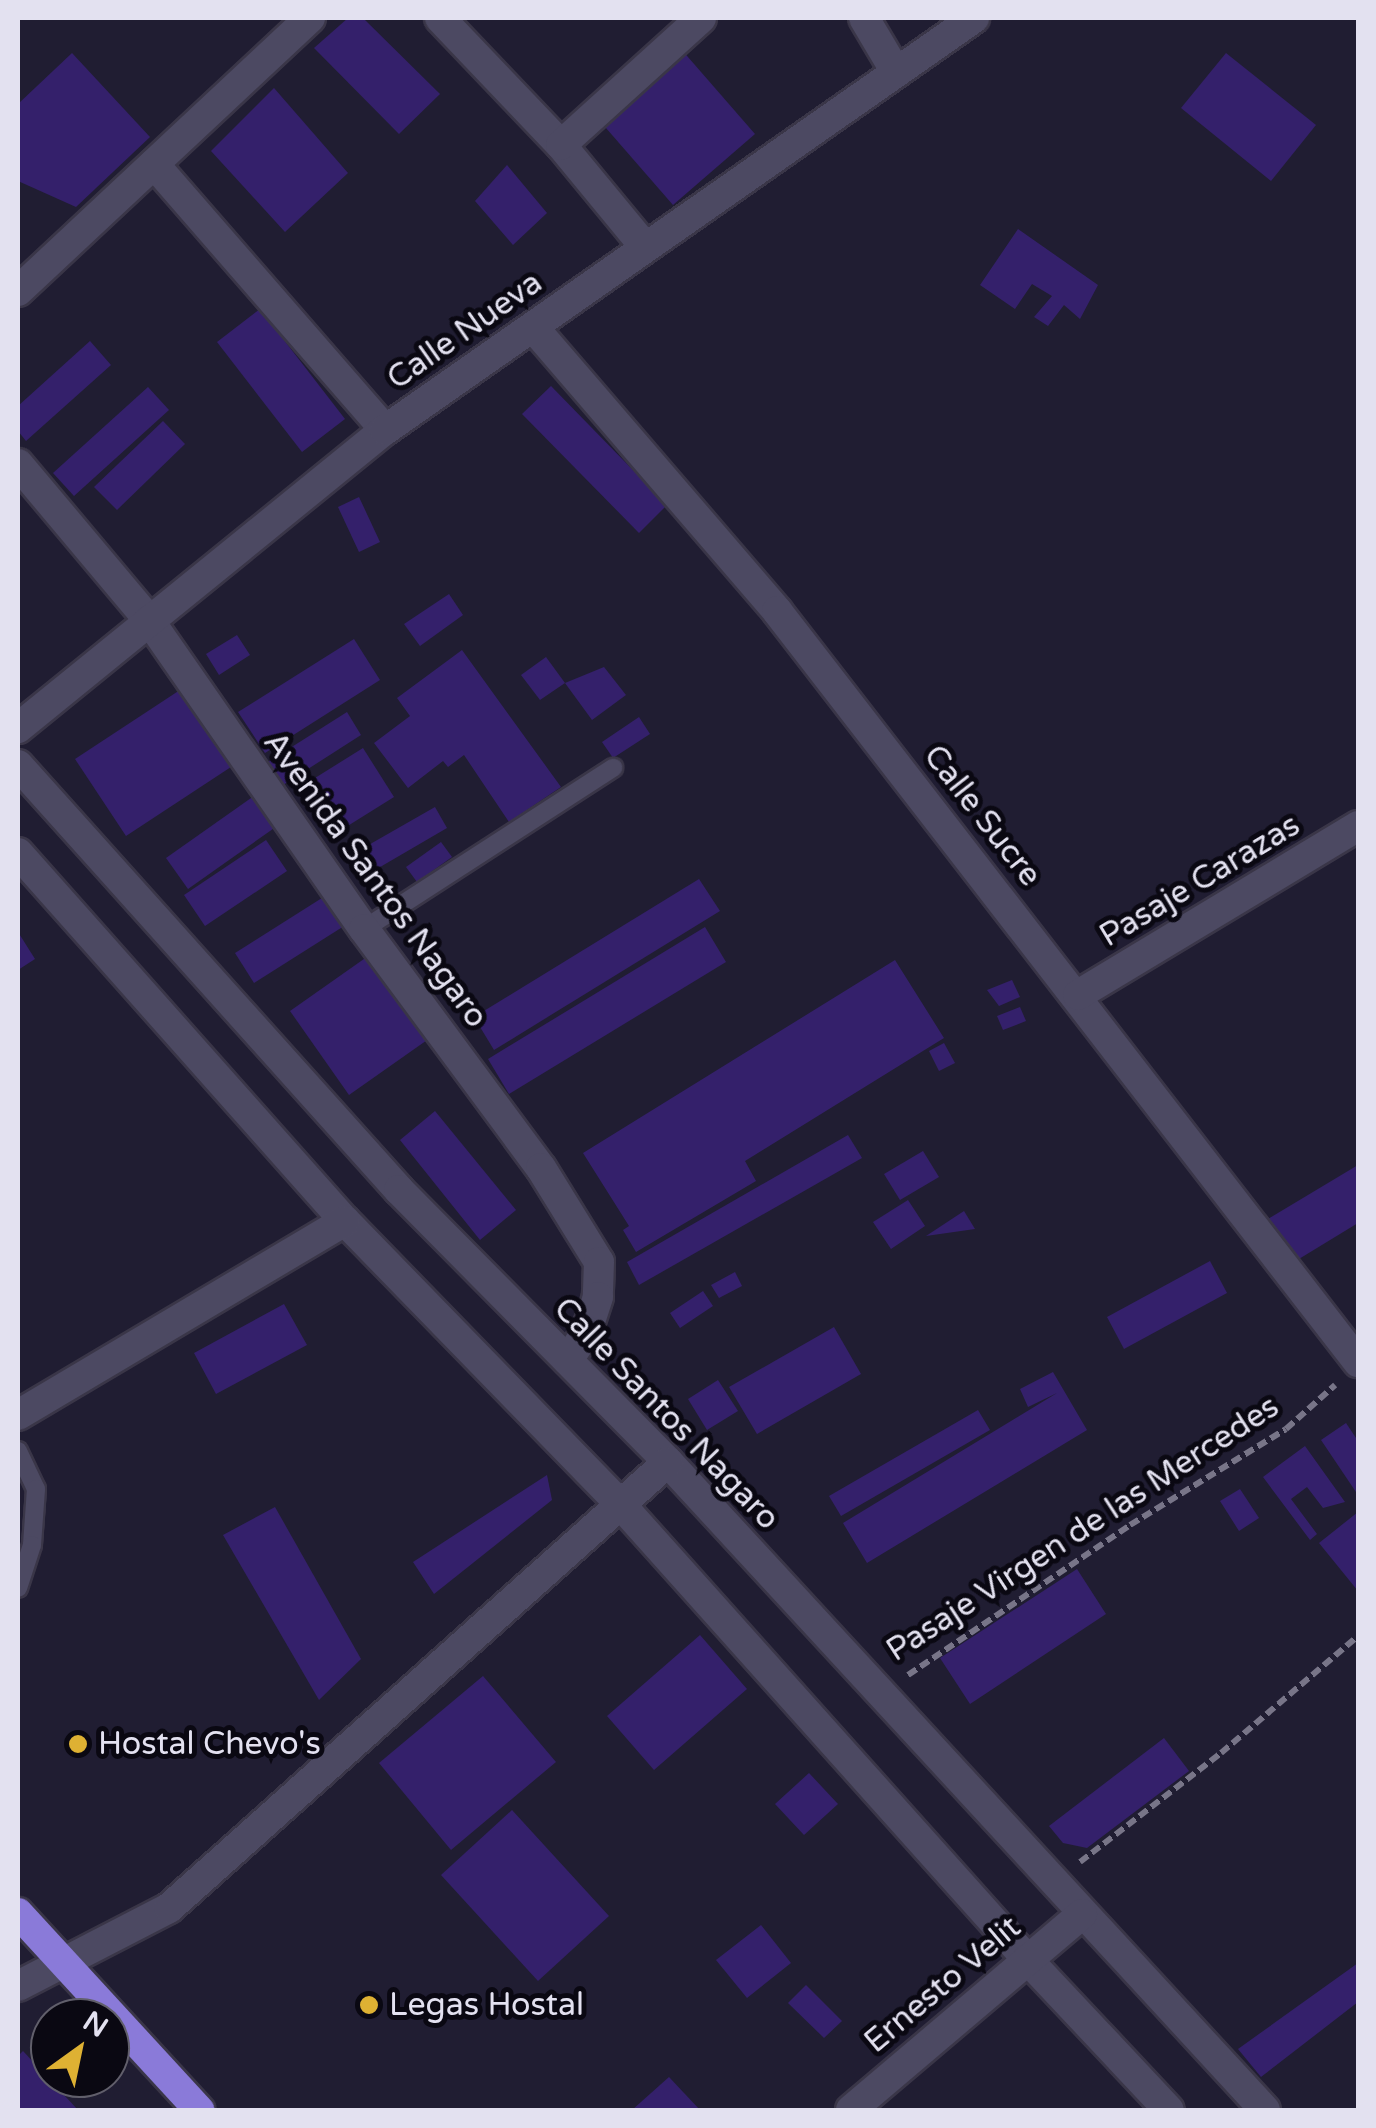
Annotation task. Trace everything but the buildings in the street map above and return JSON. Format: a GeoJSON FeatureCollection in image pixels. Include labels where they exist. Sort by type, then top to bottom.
{"type":"FeatureCollection","features":[{"type":"Feature","properties":{"kind":"highway"},"geometry":{"type":"LineString","coordinates":[[18,1912],[199,2110]]}},
{"type":"Feature","properties":{"kind":"street"},"geometry":{"type":"LineString","coordinates":[[18,292],[310,18]]}},
{"type":"Feature","properties":{"kind":"street"},"geometry":{"type":"LineString","coordinates":[[440,18],[561,144],[645,247]]}},
{"type":"Feature","properties":{"kind":"street"},"geometry":{"type":"LineString","coordinates":[[561,144],[701,18]]}},
{"type":"Feature","properties":{"kind":"street"},"geometry":{"type":"LineString","coordinates":[[864,18],[896,72]]}},
{"type":"Feature","properties":{"kind":"street","name":"Calle Nueva"},"geometry":{"type":"LineString","coordinates":[[18,728],[385,430],[974,18]]}},
{"type":"Feature","properties":{"kind":"street"},"geometry":{"type":"LineString","coordinates":[[154,164],[385,430]]}},
{"type":"Feature","properties":{"kind":"street","name":"Calle Sucre"},"geometry":{"type":"LineString","coordinates":[[533,327],[778,610],[1078,995],[1351,1369]]}},
{"type":"Feature","properties":{"kind":"street","name":"Avenida Santos Nagaro"},"geometry":{"type":"LineString","coordinates":[[18,464],[149,620],[364,928],[541,1168],[599,1262],[598,1297],[588,1331],[568,1360]]}},
{"type":"Feature","properties":{"kind":"street","name":"Calle Santos Nagaro"},"geometry":{"type":"LineString","coordinates":[[18,766],[399,1190],[668,1462],[1265,2110]]}},
{"type":"Feature","properties":{"kind":"street","name":"Pasaje Carazas"},"geometry":{"type":"LineString","coordinates":[[1078,995],[1358,826]]}},
{"type":"Feature","properties":{"kind":"street"},"geometry":{"type":"LineString","coordinates":[[18,853],[345,1221],[622,1506],[1027,1959],[1169,2110]]}},
{"type":"Feature","properties":{"kind":"street"},"geometry":{"type":"LineString","coordinates":[[18,1415],[345,1221]]}},
{"type":"Feature","properties":{"kind":"street"},"geometry":{"type":"LineString","coordinates":[[18,1986],[169,1908],[668,1462]]}},
{"type":"Feature","properties":{"kind":"street","name":"Ernesto Velit"},"geometry":{"type":"LineString","coordinates":[[851,2110],[1082,1914]]}},
{"type":"Feature","properties":{"kind":"lane"},"geometry":{"type":"LineString","coordinates":[[364,928],[613,768]]}},
{"type":"Feature","properties":{"kind":"lane"},"geometry":{"type":"LineString","coordinates":[[18,1450],[36,1489],[36,1502],[28,1566],[18,1588]]}},
{"type":"Feature","properties":{"kind":"path","name":"Pasaje Virgen de las Mercedes"},"geometry":{"type":"LineString","coordinates":[[879,1694],[1130,1525],[1286,1430],[1351,1369]]}},
{"type":"Feature","properties":{"kind":"path"},"geometry":{"type":"LineString","coordinates":[[1054,1883],[1221,1754],[1358,1636]]}},
{"type":"Feature","properties":{"kind":"place","name":"Hostal Chevo's"},"geometry":{"type":"Point","coordinates":[78,1744]}},
{"type":"Feature","properties":{"kind":"place","name":"Legas Hostal"},"geometry":{"type":"Point","coordinates":[369,2005]}}]}
